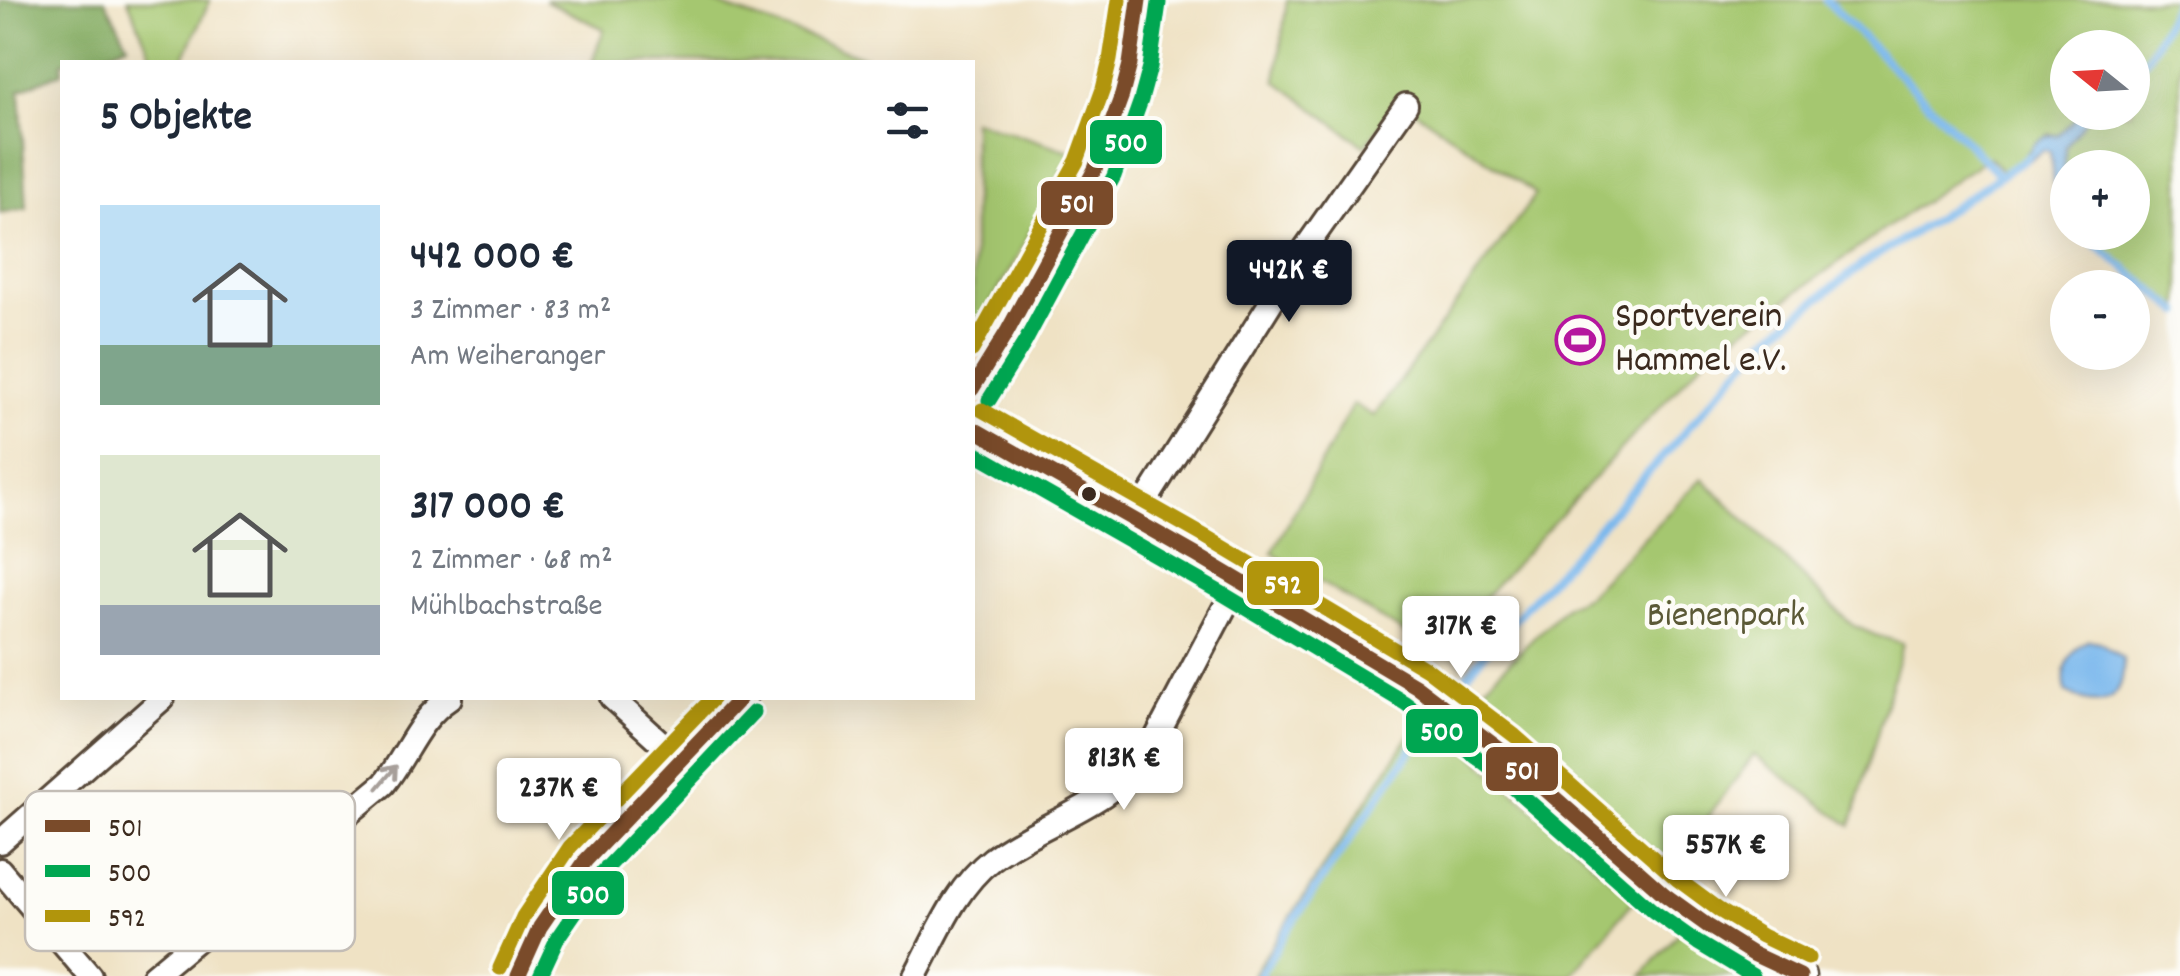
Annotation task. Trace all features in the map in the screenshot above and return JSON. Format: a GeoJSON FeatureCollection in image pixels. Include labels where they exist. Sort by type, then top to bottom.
{"type":"FeatureCollection","features":[{"type":"Feature","properties":{"kind":"main road"},"geometry":{"type":"LineString","coordinates":[[975,385],[1095,169],[1122,95],[1139,0]]}},
{"type":"Feature","properties":{"kind":"main road"},"geometry":{"type":"LineString","coordinates":[[518,976],[540,927],[577,871],[738,700]]}},
{"type":"Feature","properties":{"kind":"street"},"geometry":{"type":"LineString","coordinates":[[1134,520],[1302,253],[1406,105]]}},
{"type":"Feature","properties":{"kind":"street"},"geometry":{"type":"LineString","coordinates":[[975,430],[1422,690],[1464,721],[1671,898],[1766,963],[1800,976]]}},
{"type":"Feature","properties":{"kind":"street"},"geometry":{"type":"LineString","coordinates":[[915,976],[969,880],[994,858],[1100,798],[1134,772],[1147,755],[1239,580]]}},
{"type":"Feature","properties":{"kind":"street"},"geometry":{"type":"LineString","coordinates":[[57,791],[160,700]]}},
{"type":"Feature","properties":{"kind":"street"},"geometry":{"type":"LineString","coordinates":[[355,808],[384,784],[429,714],[447,700]]}},
{"type":"Feature","properties":{"kind":"street"},"geometry":{"type":"LineString","coordinates":[[614,700],[682,761]]}},
{"type":"Feature","properties":{"kind":"street"},"geometry":{"type":"LineString","coordinates":[[0,842],[25,820]]}},
{"type":"Feature","properties":{"kind":"street"},"geometry":{"type":"LineString","coordinates":[[0,870],[25,899]]}},
{"type":"Feature","properties":{"kind":"street"},"geometry":{"type":"LineString","coordinates":[[69,951],[90,976]]}},
{"type":"Feature","properties":{"kind":"street"},"geometry":{"type":"LineString","coordinates":[[154,976],[184,951]]}},
{"type":"Feature","properties":{"kind":"green space"},"geometry":{"type":"Polygon","coordinates":[[[0,0],[105,0],[128,44],[89,60],[60,60],[60,73],[20,90],[27,208],[0,213],[0,0]]]}},
{"type":"Feature","properties":{"kind":"green space"},"geometry":{"type":"Polygon","coordinates":[[[128,0],[210,0],[183,60],[153,60],[128,0]]]}},
{"type":"Feature","properties":{"kind":"green space"},"geometry":{"type":"Polygon","coordinates":[[[544,0],[705,0],[872,60],[593,60],[604,29],[544,0]]]}},
{"type":"Feature","properties":{"kind":"green space","name":"Sportverein Hammel e.V."},"geometry":{"type":"Polygon","coordinates":[[[1287,0],[2180,0],[2180,312],[2150,288],[2150,270],[2127,270],[2102,250],[2150,250],[2150,150],[2066,150],[2078,130],[2150,130],[2150,30],[2050,30],[2050,130],[2063,130],[2058,135],[2049,134],[2004,172],[1989,157],[1707,356],[1434,651],[1272,553],[1353,404],[1374,416],[1536,194],[1399,100],[1365,146],[1276,81],[1287,0]]]}},
{"type":"Feature","properties":{"kind":"green space"},"geometry":{"type":"Polygon","coordinates":[[[975,121],[1073,152],[975,331],[975,121]]]}},
{"type":"Feature","properties":{"kind":"green space","name":"Bienenpark"},"geometry":{"type":"Polygon","coordinates":[[[1702,478],[1852,625],[1903,643],[1851,826],[1754,755],[1672,865],[1638,840],[1475,696],[1567,605],[1587,596],[1702,478]]]}},
{"type":"Feature","properties":{"kind":"green space"},"geometry":{"type":"Polygon","coordinates":[[[1423,715],[1463,745],[1634,900],[1571,976],[1252,976],[1423,715]]]}},
{"type":"Feature","properties":{"kind":"green space"},"geometry":{"type":"Polygon","coordinates":[[[1680,931],[1748,976],[1642,976],[1680,931]]]}},
{"type":"Feature","properties":{"kind":"water"},"geometry":{"type":"Polygon","coordinates":[[[2063,130],[2078,130],[2066,150],[2044,150],[2030,160],[2023,160],[2037,142],[2063,130]]]}},
{"type":"Feature","properties":{"kind":"water"},"geometry":{"type":"Polygon","coordinates":[[[2089,640],[2100,642],[2123,659],[2120,685],[2108,699],[2100,701],[2066,692],[2068,662],[2076,649],[2089,640]]]}},
{"type":"Feature","properties":{"kind":"waterway"},"geometry":{"type":"LineString","coordinates":[[1826,0],[1999,175]]}},
{"type":"Feature","properties":{"kind":"waterway"},"geometry":{"type":"LineString","coordinates":[[2150,53],[2177,0]]}},
{"type":"Feature","properties":{"kind":"waterway"},"geometry":{"type":"LineString","coordinates":[[1447,699],[1764,341],[1863,264],[2028,157]]}},
{"type":"Feature","properties":{"kind":"waterway"},"geometry":{"type":"LineString","coordinates":[[2102,250],[2180,312]]}},
{"type":"Feature","properties":{"kind":"waterway"},"geometry":{"type":"LineString","coordinates":[[1259,976],[1439,710]]}},
{"type":"Feature","properties":{"kind":"transit line","name":"592"},"geometry":{"type":"LineString","coordinates":[[975,345],[1077,161],[1103,89],[1119,0]]}},
{"type":"Feature","properties":{"kind":"transit line","name":"501"},"geometry":{"type":"LineString","coordinates":[[975,384],[1095,169],[1122,95],[1139,0]]}},
{"type":"Feature","properties":{"kind":"transit line","name":"500"},"geometry":{"type":"LineString","coordinates":[[989,400],[1025,342],[1114,176],[1150,67],[1159,3]]}},
{"type":"Feature","properties":{"kind":"transit line","name":"592"},"geometry":{"type":"LineString","coordinates":[[982,410],[1427,669],[1515,736],[1677,879],[1762,936],[1808,958]]}},
{"type":"Feature","properties":{"kind":"transit line","name":"501"},"geometry":{"type":"LineString","coordinates":[[975,430],[1416,686],[1503,752],[1665,895],[1753,954],[1800,976]]}},
{"type":"Feature","properties":{"kind":"transit line","name":"500"},"geometry":{"type":"LineString","coordinates":[[975,453],[1405,703],[1490,767],[1653,911],[1753,976]]}},
{"type":"Feature","properties":{"kind":"transit line","name":"592"},"geometry":{"type":"LineString","coordinates":[[500,968],[523,917],[570,847],[711,700]]}},
{"type":"Feature","properties":{"kind":"transit line","name":"501"},"geometry":{"type":"LineString","coordinates":[[518,976],[540,927],[586,860],[738,700]]}},
{"type":"Feature","properties":{"kind":"transit line","name":"500"},"geometry":{"type":"LineString","coordinates":[[540,976],[558,937],[602,873],[754,712]]}},
{"type":"Feature","properties":{"kind":"place","name":"Sportverein Hammel e.V."},"geometry":{"type":"Point","coordinates":[1580,340]}}]}
